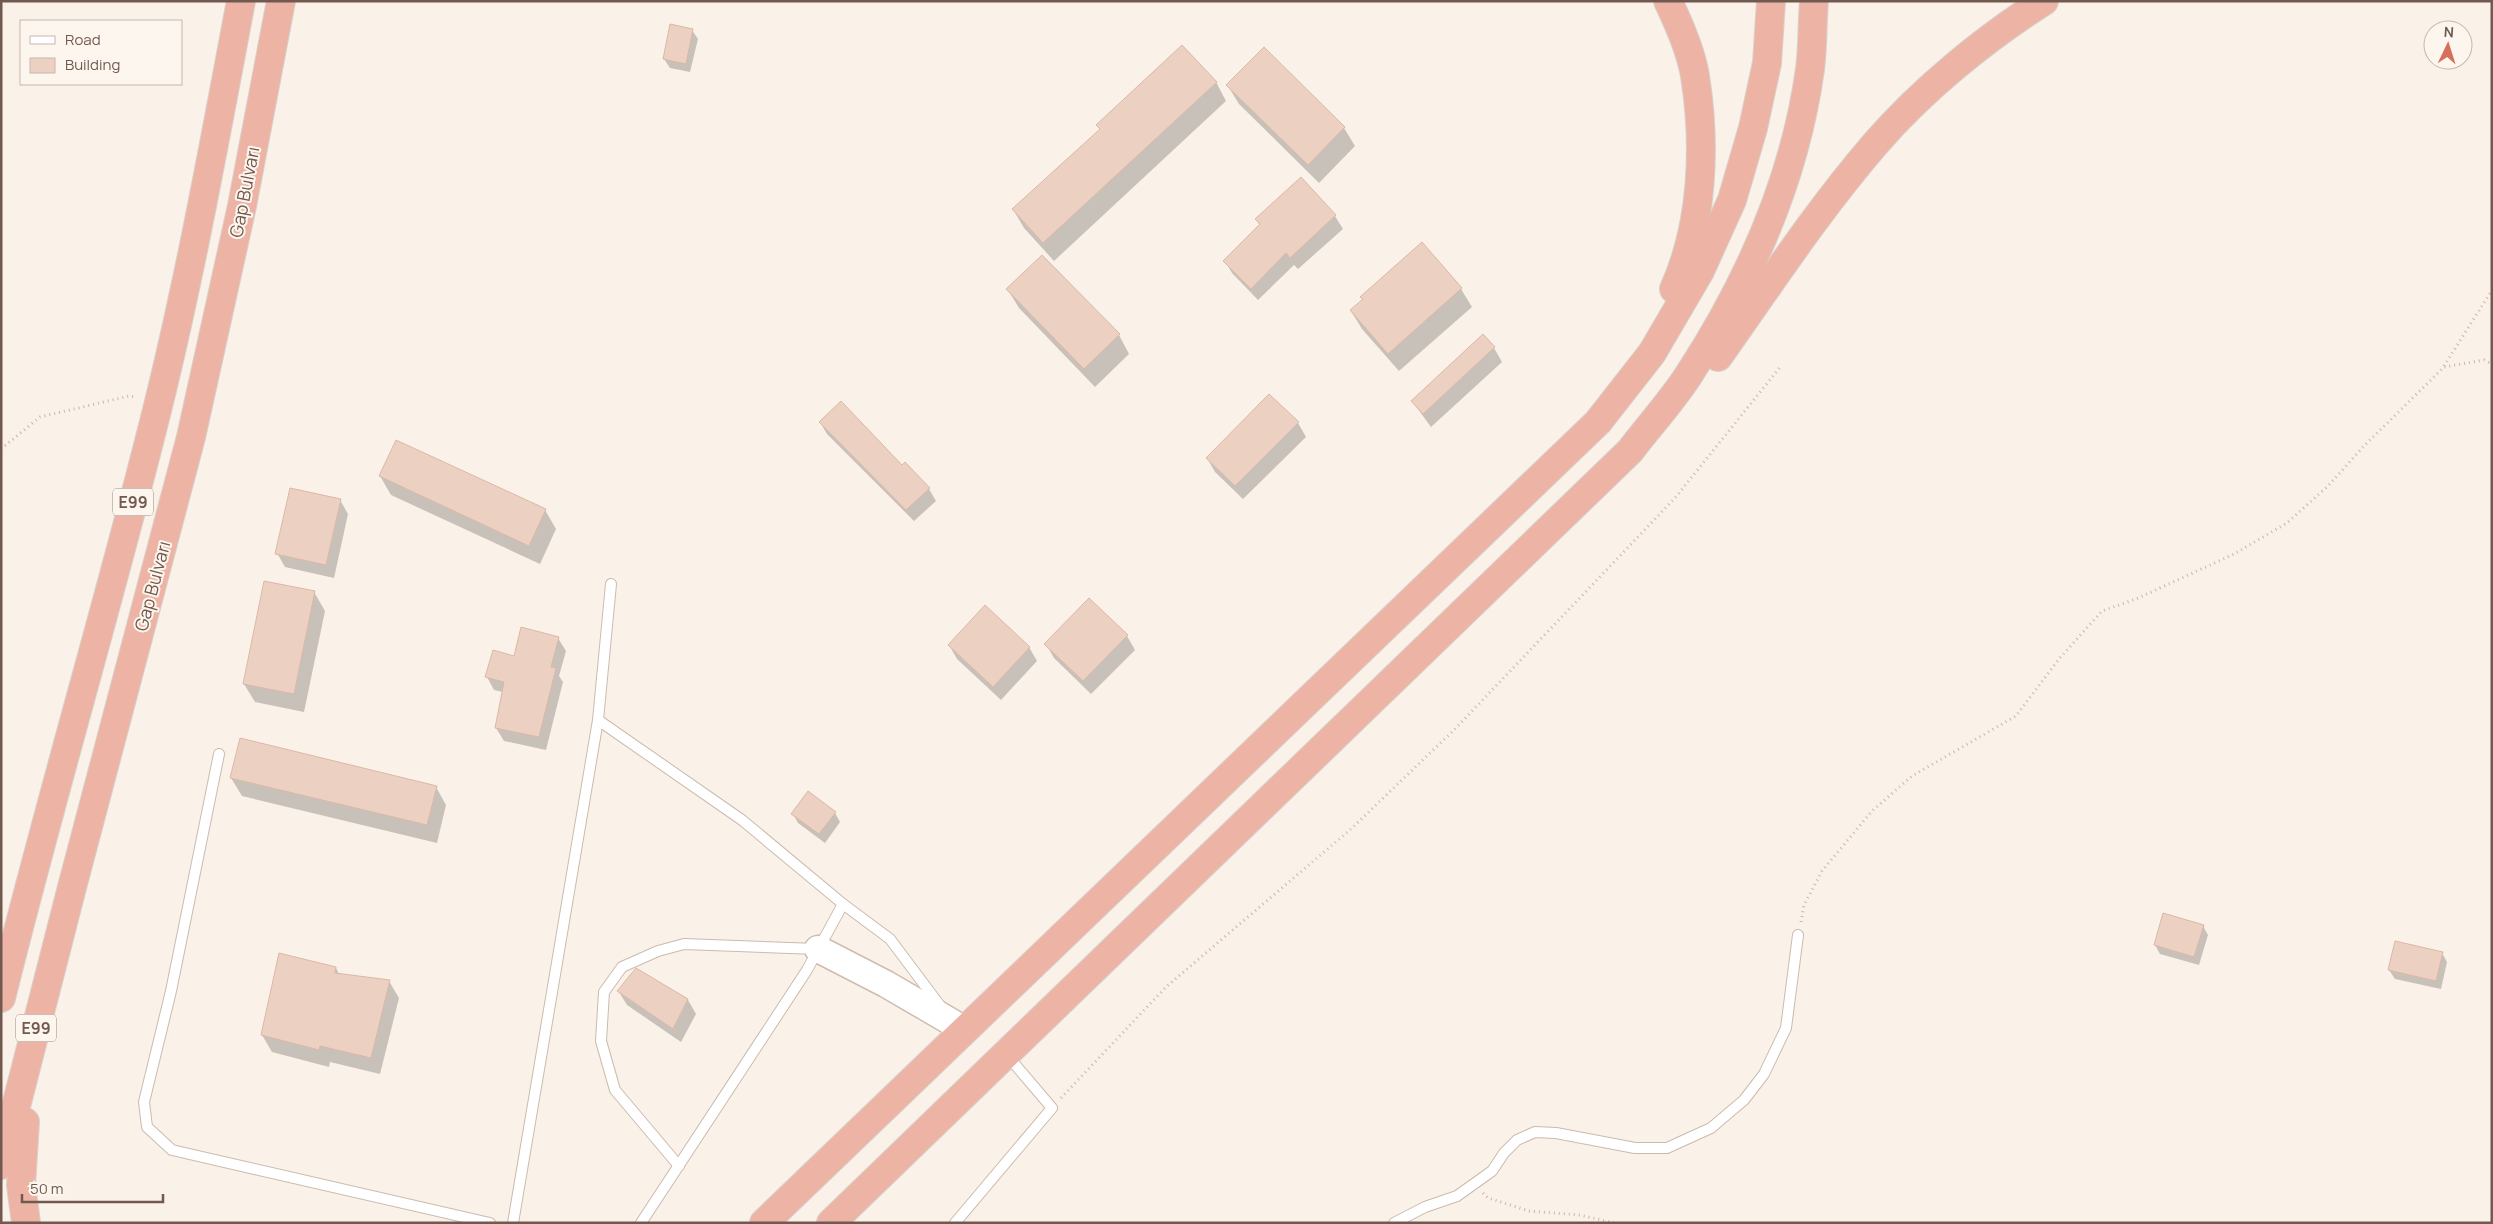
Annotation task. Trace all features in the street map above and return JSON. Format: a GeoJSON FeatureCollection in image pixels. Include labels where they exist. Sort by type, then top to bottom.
{"type":"FeatureCollection","features":[{"type":"Feature","properties":{"kind":"highway","name":"E99"},"geometry":{"type":"LineString","coordinates":[[1,998],[28,889],[159,401],[204,198],[241,1]]}},
{"type":"Feature","properties":{"kind":"highway","name":"Gap Bulvarı"},"geometry":{"type":"LineString","coordinates":[[1,1165],[191,437],[242,206],[282,1]]}},
{"type":"Feature","properties":{"kind":"highway"},"geometry":{"type":"LineString","coordinates":[[1490,526],[1594,414],[1635,360],[1662,318],[1681,275],[1694,228],[1700,125],[1695,75],[1679,24],[1668,1]]}},
{"type":"Feature","properties":{"kind":"highway"},"geometry":{"type":"LineString","coordinates":[[764,1223],[957,1028],[1598,422],[1652,353],[1700,271],[1732,200],[1753,128],[1767,63],[1771,1]]}},
{"type":"Feature","properties":{"kind":"highway"},"geometry":{"type":"LineString","coordinates":[[831,1223],[1630,451],[1688,377],[1738,290],[1772,215],[1795,139],[1810,69],[1814,1]]}},
{"type":"Feature","properties":{"kind":"highway"},"geometry":{"type":"LineString","coordinates":[[1520,556],[1634,455],[1699,383],[1814,221],[1877,142],[1937,83],[2013,21],[2044,1]]}},
{"type":"Feature","properties":{"kind":"highway"},"geometry":{"type":"LineString","coordinates":[[1,980],[28,889]]}},
{"type":"Feature","properties":{"kind":"highway"},"geometry":{"type":"LineString","coordinates":[[26,1223],[21,1185],[26,1118],[46,1001],[71,892]]}},
{"type":"Feature","properties":{"kind":"street"},"geometry":{"type":"LineString","coordinates":[[818,949],[886,984],[957,1028]]}},
{"type":"Feature","properties":{"kind":"lane"},"geometry":{"type":"LineString","coordinates":[[513,1223],[598,720],[611,584]]}},
{"type":"Feature","properties":{"kind":"lane"},"geometry":{"type":"LineString","coordinates":[[598,720],[742,820],[843,904],[890,939],[957,1028]]}},
{"type":"Feature","properties":{"kind":"lane"},"geometry":{"type":"LineString","coordinates":[[219,754],[171,991],[144,1102],[147,1127],[172,1150],[490,1223]]}},
{"type":"Feature","properties":{"kind":"lane"},"geometry":{"type":"LineString","coordinates":[[641,1223],[818,949],[843,904]]}},
{"type":"Feature","properties":{"kind":"lane"},"geometry":{"type":"LineString","coordinates":[[1394,1223],[1425,1207],[1457,1196],[1492,1171],[1504,1152],[1517,1140],[1535,1132],[1556,1133],[1635,1148],[1667,1148],[1711,1128],[1744,1100],[1764,1074],[1786,1028],[1798,935]]}},
{"type":"Feature","properties":{"kind":"lane"},"geometry":{"type":"LineString","coordinates":[[679,1166],[615,1090],[601,1041],[604,992],[622,967],[658,951],[684,944],[818,949]]}},
{"type":"Feature","properties":{"kind":"lane"},"geometry":{"type":"LineString","coordinates":[[955,1223],[1052,1108],[1006,1054]]}},
{"type":"Feature","properties":{"kind":"path"},"geometry":{"type":"LineString","coordinates":[[1798,935],[1804,906],[1822,871],[1872,811],[1912,776],[2016,716],[2059,659],[2102,611],[2136,599],[2234,554],[2287,523],[2328,486],[2363,447],[2444,367],[2492,290]]}},
{"type":"Feature","properties":{"kind":"path"},"geometry":{"type":"LineString","coordinates":[[2444,367],[2484,360],[2492,364]]}},
{"type":"Feature","properties":{"kind":"path"},"geometry":{"type":"LineString","coordinates":[[1052,1108],[1166,987],[1351,829],[1454,730],[1675,498],[1781,366]]}},
{"type":"Feature","properties":{"kind":"path"},"geometry":{"type":"LineString","coordinates":[[1,449],[40,417],[129,396],[159,401]]}},
{"type":"Feature","properties":{"kind":"path"},"geometry":{"type":"LineString","coordinates":[[1474,1184],[1488,1198],[1529,1211],[1580,1214],[1614,1223]]}},
{"type":"Feature","properties":{"kind":"building"},"geometry":{"type":"Polygon","coordinates":[[[670,24],[693,29],[686,64],[663,59],[670,24]]]}},
{"type":"Feature","properties":{"kind":"building"},"geometry":{"type":"Polygon","coordinates":[[[1182,45],[1217,82],[1043,243],[1012,209],[1100,129],[1096,125],[1182,45]]]}},
{"type":"Feature","properties":{"kind":"building"},"geometry":{"type":"Polygon","coordinates":[[[1264,47],[1345,127],[1308,165],[1226,85],[1264,47]]]}},
{"type":"Feature","properties":{"kind":"building"},"geometry":{"type":"Polygon","coordinates":[[[1301,177],[1336,215],[1290,258],[1286,253],[1251,289],[1223,261],[1260,224],[1255,219],[1301,177]]]}},
{"type":"Feature","properties":{"kind":"building"},"geometry":{"type":"Polygon","coordinates":[[[1422,242],[1462,288],[1388,354],[1350,310],[1363,299],[1360,297],[1422,242]]]}},
{"type":"Feature","properties":{"kind":"building"},"geometry":{"type":"Polygon","coordinates":[[[1042,255],[1120,334],[1084,369],[1006,289],[1042,255]]]}},
{"type":"Feature","properties":{"kind":"building"},"geometry":{"type":"Polygon","coordinates":[[[1483,334],[1495,347],[1423,414],[1411,401],[1483,334]]]}},
{"type":"Feature","properties":{"kind":"building"},"geometry":{"type":"Polygon","coordinates":[[[1269,394],[1299,422],[1235,486],[1206,458],[1269,394]]]}},
{"type":"Feature","properties":{"kind":"building"},"geometry":{"type":"Polygon","coordinates":[[[841,401],[902,465],[905,462],[930,488],[906,510],[819,422],[841,401]]]}},
{"type":"Feature","properties":{"kind":"building"},"geometry":{"type":"Polygon","coordinates":[[[396,440],[546,509],[529,546],[379,476],[396,440]]]}},
{"type":"Feature","properties":{"kind":"building"},"geometry":{"type":"Polygon","coordinates":[[[290,488],[341,499],[326,565],[275,554],[290,488]]]}},
{"type":"Feature","properties":{"kind":"building"},"geometry":{"type":"Polygon","coordinates":[[[264,581],[315,591],[294,694],[243,684],[264,581]]]}},
{"type":"Feature","properties":{"kind":"building"},"geometry":{"type":"Polygon","coordinates":[[[1089,598],[1128,635],[1083,681],[1044,644],[1089,598]]]}},
{"type":"Feature","properties":{"kind":"building"},"geometry":{"type":"Polygon","coordinates":[[[985,605],[1030,647],[993,687],[948,645],[985,605]]]}},
{"type":"Feature","properties":{"kind":"building"},"geometry":{"type":"Polygon","coordinates":[[[521,627],[559,637],[551,667],[556,668],[539,737],[495,728],[504,682],[485,677],[493,650],[514,656],[521,627]]]}},
{"type":"Feature","properties":{"kind":"building"},"geometry":{"type":"Polygon","coordinates":[[[240,738],[437,786],[427,825],[230,778],[240,738]]]}},
{"type":"Feature","properties":{"kind":"building"},"geometry":{"type":"Polygon","coordinates":[[[808,791],[836,812],[819,834],[791,814],[808,791]]]}},
{"type":"Feature","properties":{"kind":"building"},"geometry":{"type":"Polygon","coordinates":[[[2163,913],[2204,925],[2194,957],[2154,945],[2163,913]]]}},
{"type":"Feature","properties":{"kind":"building"},"geometry":{"type":"Polygon","coordinates":[[[2395,941],[2443,952],[2436,981],[2388,970],[2395,941]]]}},
{"type":"Feature","properties":{"kind":"building"},"geometry":{"type":"Polygon","coordinates":[[[279,953],[336,967],[335,973],[390,980],[371,1058],[320,1046],[319,1050],[261,1035],[279,953]]]}},
{"type":"Feature","properties":{"kind":"building"},"geometry":{"type":"Polygon","coordinates":[[[636,968],[688,999],[673,1029],[617,991],[636,968]]]}}]}
